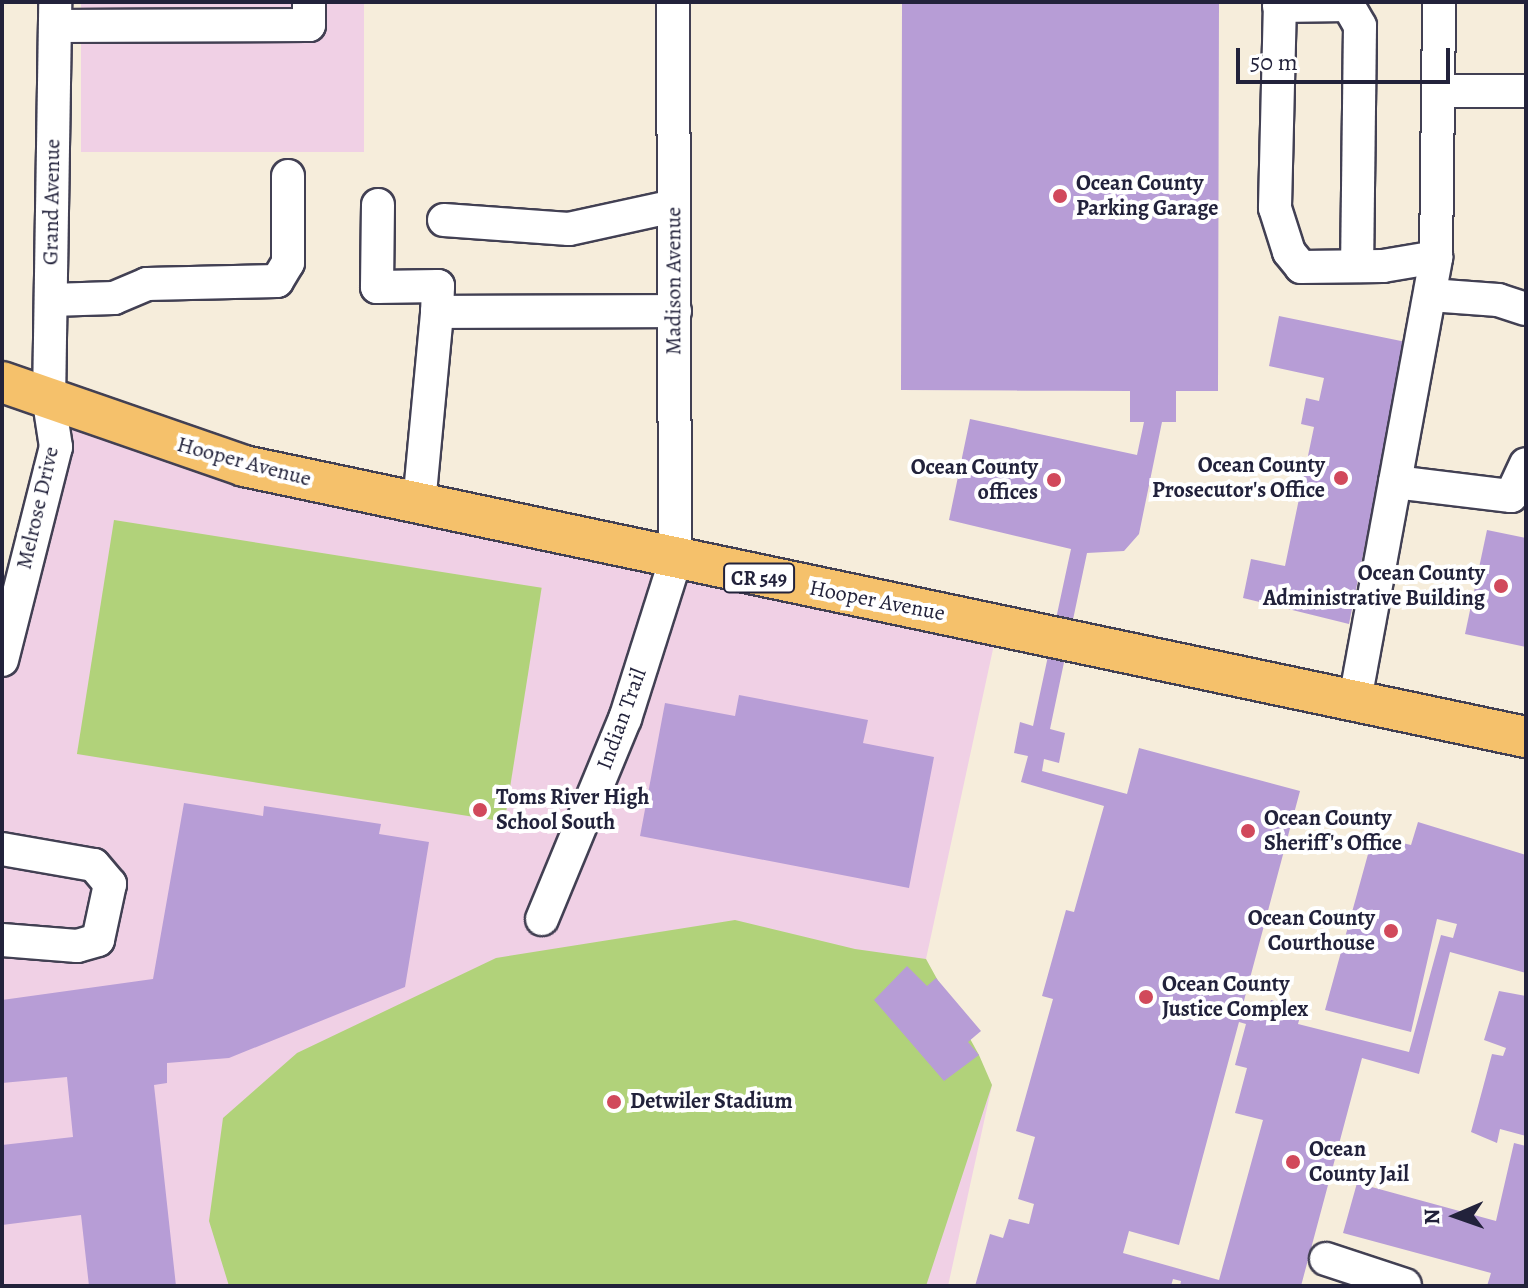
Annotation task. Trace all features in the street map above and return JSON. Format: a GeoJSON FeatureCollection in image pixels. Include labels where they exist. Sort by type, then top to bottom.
{"type":"FeatureCollection","features":[{"type":"Feature","properties":{"kind":"main road","name":"Hooper Avenue"},"geometry":{"type":"LineString","coordinates":[[2,382],[49,402],[244,466],[675,561],[1526,737]]}},
{"type":"Feature","properties":{"kind":"street"},"geometry":{"type":"LineString","coordinates":[[55,14],[309,25],[309,2]]}},
{"type":"Feature","properties":{"kind":"street","name":"Madison Avenue"},"geometry":{"type":"LineString","coordinates":[[673,2],[675,561]]}},
{"type":"Feature","properties":{"kind":"street"},"geometry":{"type":"LineString","coordinates":[[1355,700],[1436,257],[1439,2]]}},
{"type":"Feature","properties":{"kind":"street"},"geometry":{"type":"LineString","coordinates":[[1357,266],[1360,26],[1348,5],[1280,4],[1275,208],[1289,252],[1301,267],[1357,266],[1436,257]]}},
{"type":"Feature","properties":{"kind":"street","name":"Grand Avenue"},"geometry":{"type":"LineString","coordinates":[[49,402],[55,14]]}},
{"type":"Feature","properties":{"kind":"street"},"geometry":{"type":"LineString","coordinates":[[1440,91],[1526,91]]}},
{"type":"Feature","properties":{"kind":"street"},"geometry":{"type":"LineString","coordinates":[[51,300],[114,298],[147,284],[277,281],[288,263],[288,176]]}},
{"type":"Feature","properties":{"kind":"street"},"geometry":{"type":"LineString","coordinates":[[378,205],[377,287],[438,286],[419,504]]}},
{"type":"Feature","properties":{"kind":"street"},"geometry":{"type":"LineString","coordinates":[[444,220],[569,229],[674,206]]}},
{"type":"Feature","properties":{"kind":"street"},"geometry":{"type":"LineString","coordinates":[[1430,295],[1498,300],[1526,309]]}},
{"type":"Feature","properties":{"kind":"street"},"geometry":{"type":"LineString","coordinates":[[437,312],[675,311]]}},
{"type":"Feature","properties":{"kind":"street","name":"Melrose Drive"},"geometry":{"type":"LineString","coordinates":[[2,660],[56,447],[49,402]]}},
{"type":"Feature","properties":{"kind":"street"},"geometry":{"type":"LineString","coordinates":[[1395,482],[1511,496],[1526,464]]}},
{"type":"Feature","properties":{"kind":"street","name":"Indian Trail"},"geometry":{"type":"LineString","coordinates":[[542,919],[630,704],[675,561]]}},
{"type":"Feature","properties":{"kind":"street"},"geometry":{"type":"LineString","coordinates":[[2,849],[94,865],[110,884],[98,940],[77,946],[2,940]]}},
{"type":"Feature","properties":{"kind":"street"},"geometry":{"type":"LineString","coordinates":[[1326,1259],[1405,1286]]}},
{"type":"Feature","properties":{"kind":"shaded area"},"geometry":{"type":"Polygon","coordinates":[[[81,2],[364,2],[364,152],[81,152],[81,2]]]}},
{"type":"Feature","properties":{"kind":"shaded area","name":"Toms River High School South"},"geometry":{"type":"Polygon","coordinates":[[[49,402],[998,626],[926,959],[992,1085],[948,1286],[2,1286],[2,660],[49,402]]]}},
{"type":"Feature","properties":{"kind":"green space"},"geometry":{"type":"Polygon","coordinates":[[[114,520],[542,588],[505,822],[77,754],[114,520]]]}},
{"type":"Feature","properties":{"kind":"green space","name":"Detwiler Stadium"},"geometry":{"type":"Polygon","coordinates":[[[735,920],[855,949],[926,959],[979,1055],[992,1085],[926,1286],[229,1286],[209,1221],[223,1118],[297,1053],[496,958],[735,920]]]}},
{"type":"Feature","properties":{"kind":"building"},"geometry":{"type":"Polygon","coordinates":[[[902,2],[1219,2],[1218,391],[1176,391],[1176,422],[1162,422],[1139,534],[1124,551],[1087,553],[1050,729],[1065,733],[1059,763],[1044,759],[1042,771],[1127,794],[1139,748],[1300,791],[1242,1008],[1266,1014],[1271,1000],[1302,1009],[1298,1024],[1409,1052],[1441,935],[1453,938],[1457,924],[1437,919],[1411,1032],[1325,1010],[1373,836],[1411,845],[1418,822],[1526,855],[1526,973],[1450,952],[1419,1074],[1362,1058],[1301,1286],[1180,1286],[1181,1281],[1173,1279],[1171,1286],[975,1286],[990,1234],[1003,1238],[1009,1219],[1029,1224],[1034,1204],[1018,1199],[1035,1137],[1016,1131],[1053,999],[1042,996],[1066,910],[1074,912],[1104,806],[1021,782],[1028,756],[1014,753],[1020,722],[1033,726],[1071,549],[949,520],[970,419],[1137,455],[1144,422],[1130,422],[1130,391],[901,390],[902,2]],[[1239,1022],[1179,1245],[1129,1231],[1123,1253],[1219,1280],[1263,1120],[1235,1113],[1247,1068],[1235,1065],[1246,1024],[1239,1022]]]}},
{"type":"Feature","properties":{"kind":"building","name":"Ocean County Prosecutor's Office"},"geometry":{"type":"Polygon","coordinates":[[[1279,316],[1406,342],[1349,624],[1243,598],[1251,559],[1285,566],[1314,427],[1301,424],[1306,398],[1319,401],[1324,378],[1269,366],[1279,316]]]}},
{"type":"Feature","properties":{"kind":"building","name":"Ocean County Administrative Building"},"geometry":{"type":"Polygon","coordinates":[[[1487,530],[1526,538],[1526,647],[1465,634],[1487,530]]]}},
{"type":"Feature","properties":{"kind":"building"},"geometry":{"type":"Polygon","coordinates":[[[739,695],[868,720],[863,743],[934,757],[909,888],[640,836],[665,703],[735,716],[739,695]]]}},
{"type":"Feature","properties":{"kind":"building"},"geometry":{"type":"Polygon","coordinates":[[[184,803],[263,816],[264,806],[381,824],[379,834],[429,842],[405,987],[229,1058],[167,1063],[167,1083],[154,1085],[176,1286],[89,1286],[81,1215],[2,1225],[2,1145],[73,1137],[67,1077],[2,1083],[2,1000],[153,979],[184,803]]]}},
{"type":"Feature","properties":{"kind":"building"},"geometry":{"type":"Polygon","coordinates":[[[907,966],[927,986],[936,978],[981,1031],[968,1042],[979,1055],[944,1081],[874,1000],[907,966]]]}},
{"type":"Feature","properties":{"kind":"building"},"geometry":{"type":"Polygon","coordinates":[[[1499,991],[1526,996],[1526,1136],[1500,1129],[1497,1143],[1471,1132],[1492,1054],[1503,1056],[1506,1048],[1484,1040],[1499,991]]]}},
{"type":"Feature","properties":{"kind":"building"},"geometry":{"type":"Polygon","coordinates":[[[1514,1143],[1526,1146],[1526,1286],[1487,1286],[1491,1273],[1343,1233],[1357,1183],[1496,1221],[1514,1143]]]}},
{"type":"Feature","properties":{"kind":"place","name":"Ocean County Parking Garage"},"geometry":{"type":"Point","coordinates":[1060,196]}},
{"type":"Feature","properties":{"kind":"place","name":"Ocean County Prosecutor's Office"},"geometry":{"type":"Point","coordinates":[1341,478]}},
{"type":"Feature","properties":{"kind":"place","name":"Ocean County offices"},"geometry":{"type":"Point","coordinates":[1054,480]}},
{"type":"Feature","properties":{"kind":"place","name":"Ocean County Administrative Building"},"geometry":{"type":"Point","coordinates":[1501,586]}},
{"type":"Feature","properties":{"kind":"place","name":"Toms River High School South"},"geometry":{"type":"Point","coordinates":[480,810]}},
{"type":"Feature","properties":{"kind":"place","name":"Ocean County Sheriff's Office"},"geometry":{"type":"Point","coordinates":[1248,831]}},
{"type":"Feature","properties":{"kind":"place","name":"Ocean County Courthouse"},"geometry":{"type":"Point","coordinates":[1391,931]}},
{"type":"Feature","properties":{"kind":"place","name":"Ocean County Justice Complex"},"geometry":{"type":"Point","coordinates":[1146,997]}},
{"type":"Feature","properties":{"kind":"place","name":"Detwiler Stadium"},"geometry":{"type":"Point","coordinates":[614,1102]}},
{"type":"Feature","properties":{"kind":"place","name":"Ocean County Jail"},"geometry":{"type":"Point","coordinates":[1293,1162]}}]}
